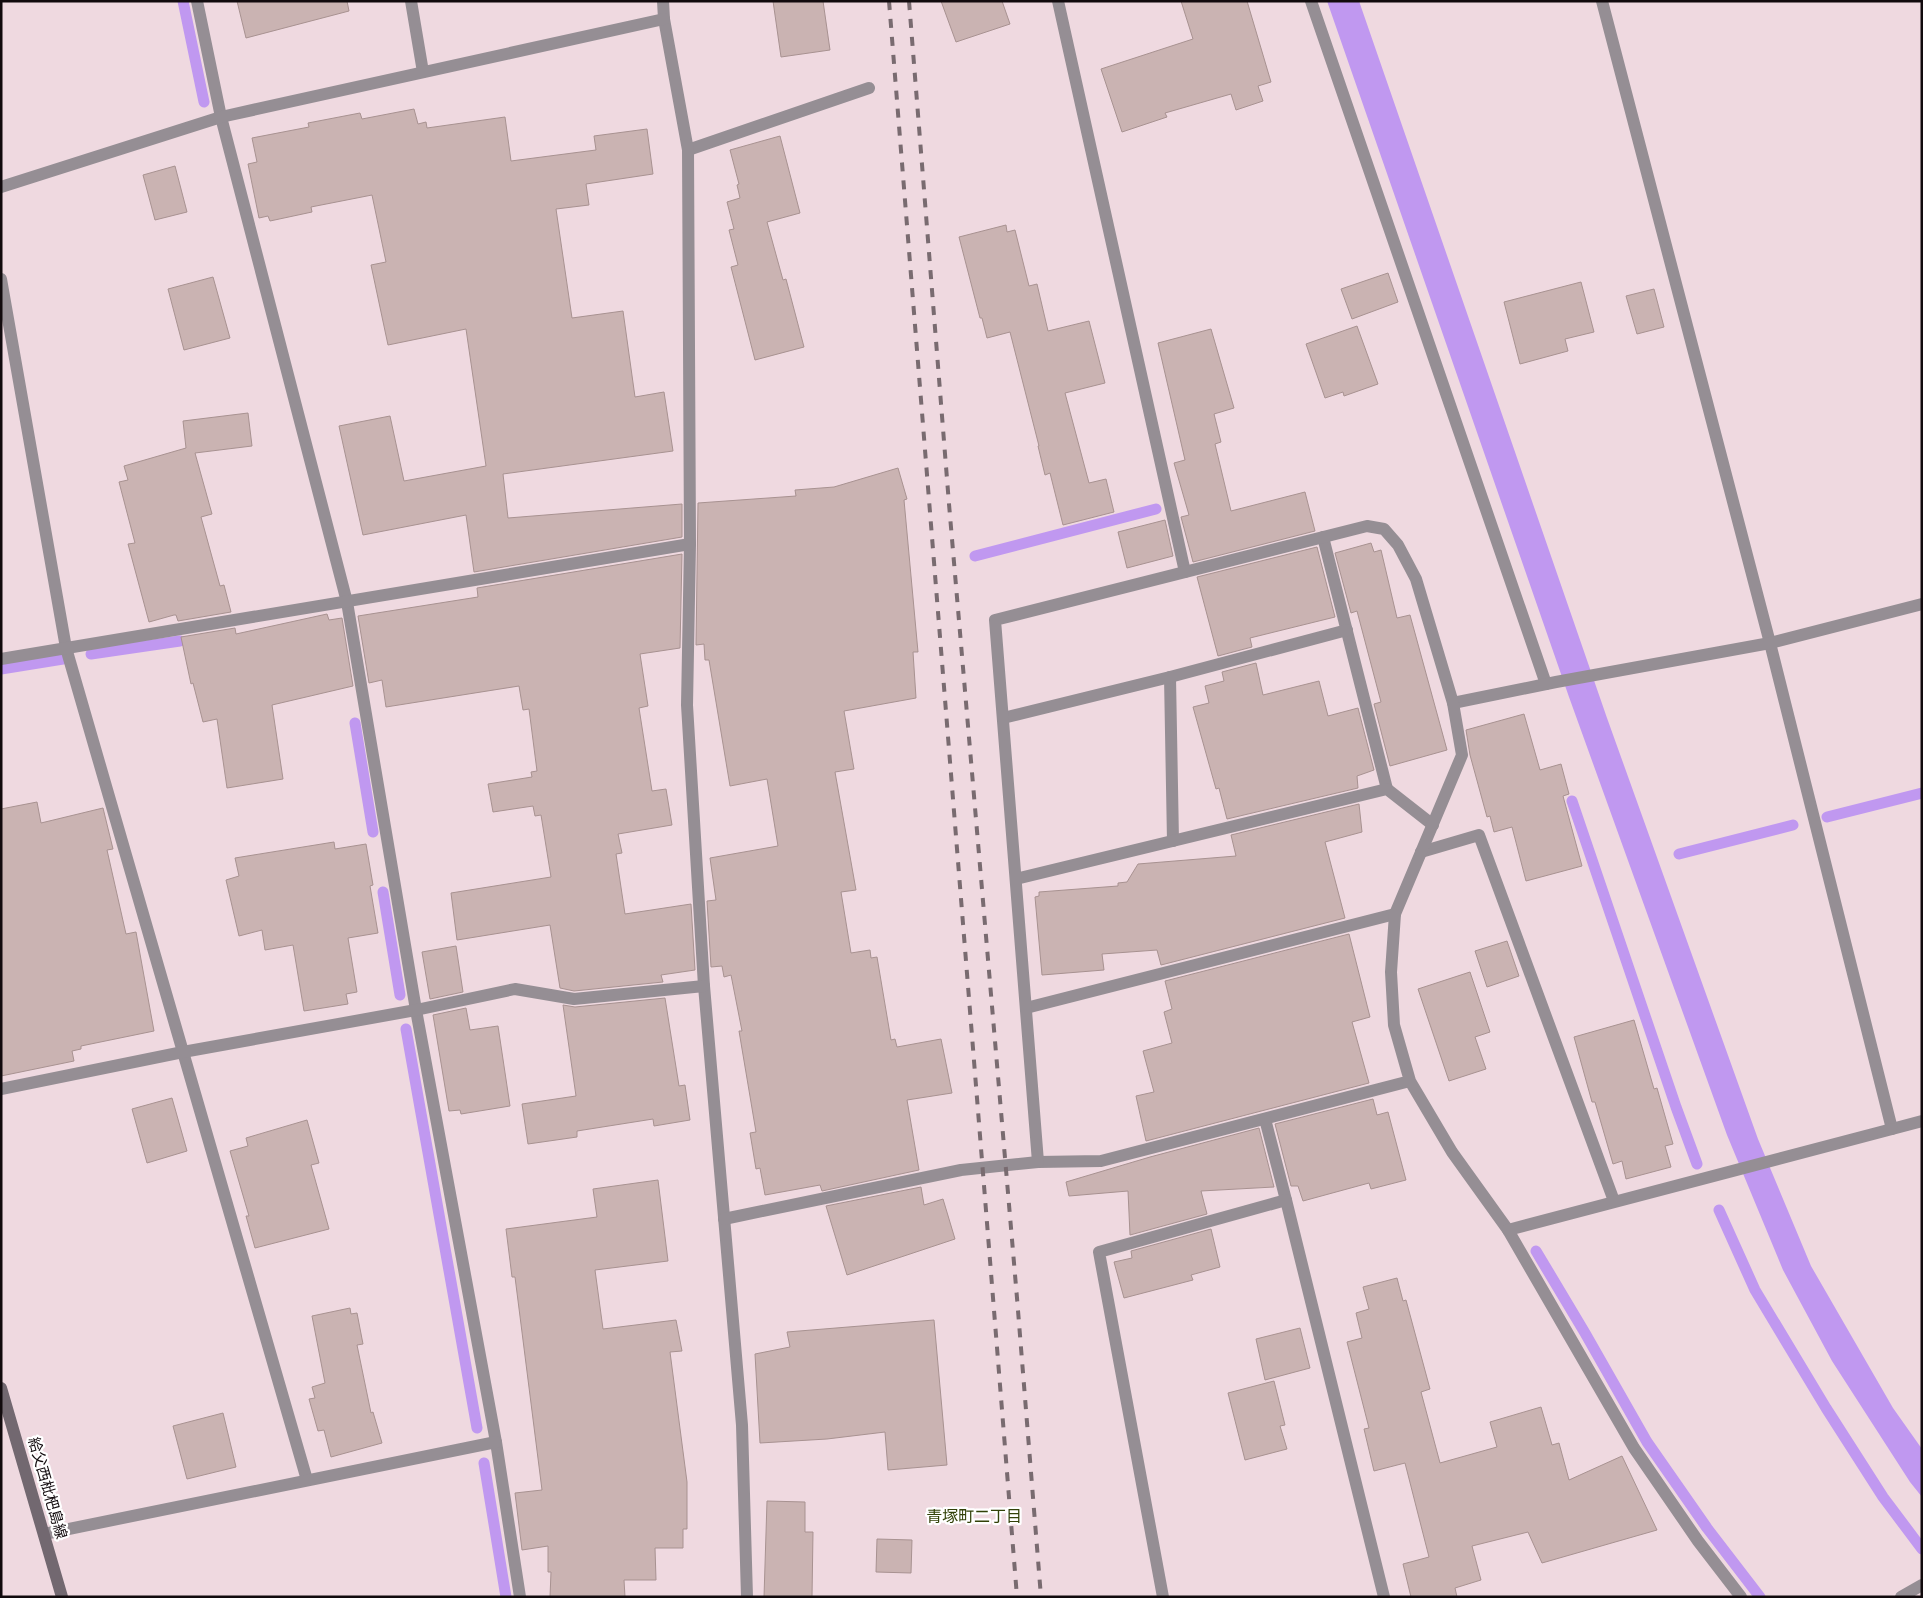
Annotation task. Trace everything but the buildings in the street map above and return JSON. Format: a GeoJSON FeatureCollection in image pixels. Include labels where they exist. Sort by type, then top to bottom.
{"type":"FeatureCollection","features":[{"type":"Feature","properties":{"kind":"main road","name":"給父西枇杷島線"},"geometry":{"type":"LineString","coordinates":[[1,1388],[62,1597]]}},
{"type":"Feature","properties":{"kind":"street"},"geometry":{"type":"LineString","coordinates":[[197,1],[221,117],[347,602],[416,1010],[496,1442],[520,1597]]}},
{"type":"Feature","properties":{"kind":"street"},"geometry":{"type":"LineString","coordinates":[[411,1],[423,72]]}},
{"type":"Feature","properties":{"kind":"street"},"geometry":{"type":"LineString","coordinates":[[662,1],[688,150],[690,544],[687,705],[704,986],[742,1425],[748,1597]]}},
{"type":"Feature","properties":{"kind":"street"},"geometry":{"type":"LineString","coordinates":[[1058,1],[1185,572]]}},
{"type":"Feature","properties":{"kind":"street"},"geometry":{"type":"LineString","coordinates":[[1311,1],[1551,683]]}},
{"type":"Feature","properties":{"kind":"street"},"geometry":{"type":"LineString","coordinates":[[1602,1],[1770,643],[1892,1129]]}},
{"type":"Feature","properties":{"kind":"street"},"geometry":{"type":"LineString","coordinates":[[1,187],[221,117],[664,19]]}},
{"type":"Feature","properties":{"kind":"street"},"geometry":{"type":"LineString","coordinates":[[688,150],[869,88]]}},
{"type":"Feature","properties":{"kind":"street"},"geometry":{"type":"LineString","coordinates":[[1,279],[66,648],[307,1480]]}},
{"type":"Feature","properties":{"kind":"street"},"geometry":{"type":"LineString","coordinates":[[1038,1162],[995,620],[1367,526],[1384,529],[1398,545],[1416,579],[1453,703],[1462,755],[1395,914],[1391,972],[1394,1025],[1410,1081],[1452,1152],[1508,1230],[1634,1448],[1698,1541],[1741,1597]]}},
{"type":"Feature","properties":{"kind":"street"},"geometry":{"type":"LineString","coordinates":[[1323,537],[1387,789],[1432,825]]}},
{"type":"Feature","properties":{"kind":"street"},"geometry":{"type":"LineString","coordinates":[[1,659],[690,544]]}},
{"type":"Feature","properties":{"kind":"street"},"geometry":{"type":"LineString","coordinates":[[1453,703],[1770,643],[1922,604]]}},
{"type":"Feature","properties":{"kind":"street"},"geometry":{"type":"LineString","coordinates":[[1003,718],[1170,677],[1347,630]]}},
{"type":"Feature","properties":{"kind":"street"},"geometry":{"type":"LineString","coordinates":[[1170,677],[1173,841]]}},
{"type":"Feature","properties":{"kind":"street"},"geometry":{"type":"LineString","coordinates":[[1016,879],[1387,789]]}},
{"type":"Feature","properties":{"kind":"street"},"geometry":{"type":"LineString","coordinates":[[1421,852],[1479,834],[1614,1201]]}},
{"type":"Feature","properties":{"kind":"street"},"geometry":{"type":"LineString","coordinates":[[1026,1008],[1395,914]]}},
{"type":"Feature","properties":{"kind":"street"},"geometry":{"type":"LineString","coordinates":[[1,1089],[183,1052],[416,1010],[515,989],[574,999],[704,986]]}},
{"type":"Feature","properties":{"kind":"street"},"geometry":{"type":"LineString","coordinates":[[724,1218],[961,1170],[1038,1162],[1101,1161],[1410,1081]]}},
{"type":"Feature","properties":{"kind":"street"},"geometry":{"type":"LineString","coordinates":[[1265,1119],[1384,1597]]}},
{"type":"Feature","properties":{"kind":"street"},"geometry":{"type":"LineString","coordinates":[[1508,1230],[1922,1121]]}},
{"type":"Feature","properties":{"kind":"street"},"geometry":{"type":"LineString","coordinates":[[1163,1597],[1099,1252],[1286,1200]]}},
{"type":"Feature","properties":{"kind":"street"},"geometry":{"type":"LineString","coordinates":[[44,1534],[496,1442]]}},
{"type":"Feature","properties":{"kind":"street"},"geometry":{"type":"LineString","coordinates":[[1901,1597],[1922,1585]]}},
{"type":"Feature","properties":{"kind":"shaded area"},"geometry":{"type":"Polygon","coordinates":[[[1327,1],[1359,1],[1607,718],[1758,1139],[1811,1266],[1893,1408],[1922,1449],[1922,1497],[1910,1482],[1832,1361],[1783,1270],[1727,1135],[1569,697],[1327,1]]]}},
{"type":"Feature","properties":{"kind":"waterway"},"geometry":{"type":"LineString","coordinates":[[183,1],[204,102]]}},
{"type":"Feature","properties":{"kind":"waterway"},"geometry":{"type":"LineString","coordinates":[[975,556],[1156,509]]}},
{"type":"Feature","properties":{"kind":"waterway"},"geometry":{"type":"LineString","coordinates":[[91,654],[180,641]]}},
{"type":"Feature","properties":{"kind":"waterway"},"geometry":{"type":"LineString","coordinates":[[1,669],[63,659]]}},
{"type":"Feature","properties":{"kind":"waterway"},"geometry":{"type":"LineString","coordinates":[[355,723],[373,832]]}},
{"type":"Feature","properties":{"kind":"waterway"},"geometry":{"type":"LineString","coordinates":[[1827,817],[1922,793]]}},
{"type":"Feature","properties":{"kind":"waterway"},"geometry":{"type":"LineString","coordinates":[[1572,801],[1697,1164]]}},
{"type":"Feature","properties":{"kind":"waterway"},"geometry":{"type":"LineString","coordinates":[[1679,854],[1793,825]]}},
{"type":"Feature","properties":{"kind":"waterway"},"geometry":{"type":"LineString","coordinates":[[383,892],[400,995]]}},
{"type":"Feature","properties":{"kind":"waterway"},"geometry":{"type":"LineString","coordinates":[[406,1029],[477,1428]]}},
{"type":"Feature","properties":{"kind":"waterway"},"geometry":{"type":"LineString","coordinates":[[1719,1210],[1755,1290],[1826,1408],[1883,1497],[1922,1549]]}},
{"type":"Feature","properties":{"kind":"waterway"},"geometry":{"type":"LineString","coordinates":[[1536,1251],[1647,1442],[1707,1528],[1760,1597]]}},
{"type":"Feature","properties":{"kind":"waterway"},"geometry":{"type":"LineString","coordinates":[[484,1463],[506,1597]]}},
{"type":"Feature","properties":{"kind":"railway"},"geometry":{"type":"LineString","coordinates":[[889,1],[1017,1597]]}},
{"type":"Feature","properties":{"kind":"railway"},"geometry":{"type":"LineString","coordinates":[[909,1],[949,504],[1041,1597]]}},
{"type":"Feature","properties":{"kind":"district","name":"青塚町二丁目"},"geometry":{"type":"Point","coordinates":[974,1516]}}]}
